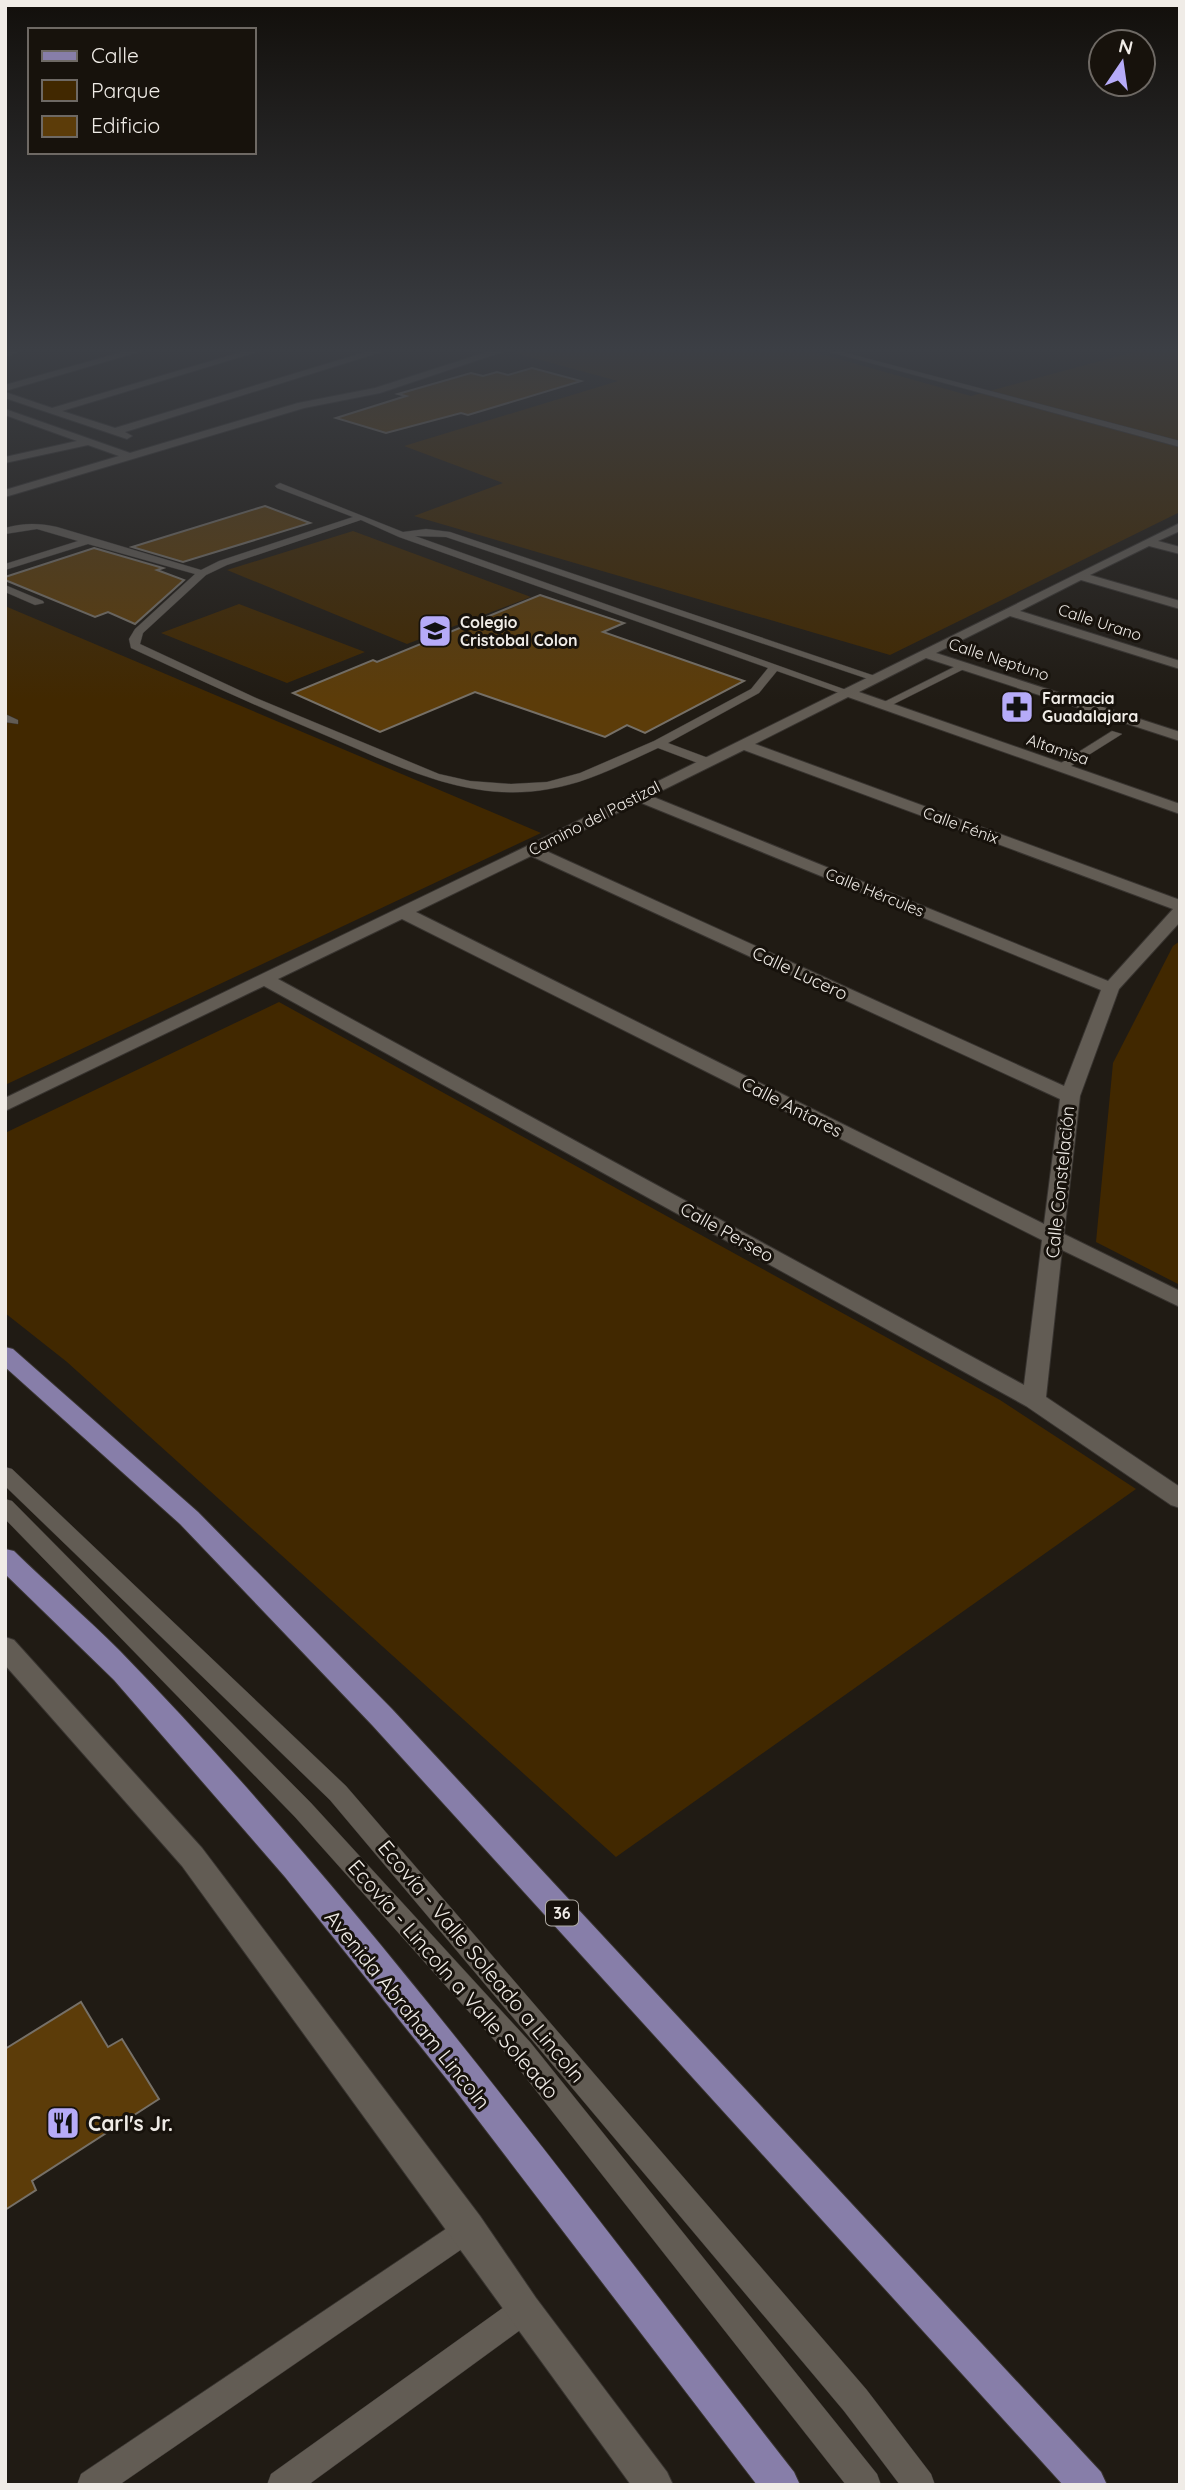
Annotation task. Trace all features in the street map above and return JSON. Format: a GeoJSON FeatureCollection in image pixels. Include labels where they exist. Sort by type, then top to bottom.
{"type":"FeatureCollection","features":[{"type":"Feature","properties":{"kind":"main road","name":"36"},"geometry":{"type":"LineString","coordinates":[[5,1354],[189,1518],[382,1717],[1088,2485]]}},
{"type":"Feature","properties":{"kind":"main road","name":"Avenida Abraham Lincoln"},"geometry":{"type":"LineString","coordinates":[[5,1558],[122,1671],[284,1857],[456,2066],[781,2485]]}},
{"type":"Feature","properties":{"kind":"street"},"geometry":{"type":"LineString","coordinates":[[5,494],[96,467]]}},
{"type":"Feature","properties":{"kind":"street","name":"Camino del Pastizal"},"geometry":{"type":"LineString","coordinates":[[5,1105],[531,850],[1180,526]]}},
{"type":"Feature","properties":{"kind":"street"},"geometry":{"type":"LineString","coordinates":[[1147,542],[1180,551]]}},
{"type":"Feature","properties":{"kind":"street"},"geometry":{"type":"LineString","coordinates":[[1079,576],[1180,605]]}},
{"type":"Feature","properties":{"kind":"street","name":"Calle Urano"},"geometry":{"type":"LineString","coordinates":[[1009,611],[1180,666]]}},
{"type":"Feature","properties":{"kind":"street","name":"Calle Neptuno"},"geometry":{"type":"LineString","coordinates":[[927,654],[1180,737]]}},
{"type":"Feature","properties":{"kind":"street","name":"Altamisa"},"geometry":{"type":"LineString","coordinates":[[846,692],[1180,809]]}},
{"type":"Feature","properties":{"kind":"street","name":"Calle Fénix"},"geometry":{"type":"LineString","coordinates":[[742,744],[1180,906]]}},
{"type":"Feature","properties":{"kind":"street","name":"Calle Hércules"},"geometry":{"type":"LineString","coordinates":[[638,796],[1111,988]]}},
{"type":"Feature","properties":{"kind":"street","name":"Calle Lucero"},"geometry":{"type":"LineString","coordinates":[[531,850],[1070,1096]]}},
{"type":"Feature","properties":{"kind":"street","name":"Calle Antares"},"geometry":{"type":"LineString","coordinates":[[404,912],[1180,1300]]}},
{"type":"Feature","properties":{"kind":"street","name":"Calle Constelación"},"geometry":{"type":"LineString","coordinates":[[1034,1401],[1070,1096],[1111,988],[1180,912]]}},
{"type":"Feature","properties":{"kind":"street","name":"Calle Perseo"},"geometry":{"type":"LineString","coordinates":[[266,980],[1034,1401],[1180,1499]]}},
{"type":"Feature","properties":{"kind":"street"},"geometry":{"type":"LineString","coordinates":[[5,1647],[192,1857],[468,2228],[524,2310],[654,2485]]}},
{"type":"Feature","properties":{"kind":"lane"},"geometry":{"type":"LineString","coordinates":[[280,486],[362,517],[402,536],[846,692]]}},
{"type":"Feature","properties":{"kind":"lane"},"geometry":{"type":"LineString","coordinates":[[362,517],[223,563],[202,573],[139,631],[134,639],[135,646],[252,700],[435,777],[470,785],[511,788],[548,786],[584,776],[658,744],[755,691],[774,668]]}},
{"type":"Feature","properties":{"kind":"lane"},"geometry":{"type":"LineString","coordinates":[[5,531],[21,526],[46,525],[88,541],[202,573]]}},
{"type":"Feature","properties":{"kind":"lane"},"geometry":{"type":"LineString","coordinates":[[402,536],[426,532],[447,534],[875,678]]}},
{"type":"Feature","properties":{"kind":"lane"},"geometry":{"type":"LineString","coordinates":[[5,568],[88,541]]}},
{"type":"Feature","properties":{"kind":"lane"},"geometry":{"type":"LineString","coordinates":[[560,593],[586,582]]}},
{"type":"Feature","properties":{"kind":"lane"},"geometry":{"type":"LineString","coordinates":[[5,588],[39,603]]}},
{"type":"Feature","properties":{"kind":"lane"},"geometry":{"type":"LineString","coordinates":[[884,705],[964,666]]}},
{"type":"Feature","properties":{"kind":"lane"},"geometry":{"type":"LineString","coordinates":[[1059,768],[1116,734]]}},
{"type":"Feature","properties":{"kind":"lane"},"geometry":{"type":"LineString","coordinates":[[658,744],[707,762]]}},
{"type":"Feature","properties":{"kind":"lane","name":"Ecovía - Valle Soleado a Lincoln"},"geometry":{"type":"LineString","coordinates":[[5,1474],[338,1793],[855,2400],[920,2485]]}},
{"type":"Feature","properties":{"kind":"lane","name":"Ecovía - Lincoln a Valle Soleado"},"geometry":{"type":"LineString","coordinates":[[5,1506],[303,1810],[521,2051],[866,2485]]}},
{"type":"Feature","properties":{"kind":"lane"},"geometry":{"type":"LineString","coordinates":[[92,2485],[468,2228]]}},
{"type":"Feature","properties":{"kind":"lane"},"geometry":{"type":"LineString","coordinates":[[282,2485],[524,2310]]}},
{"type":"Feature","properties":{"kind":"green space"},"geometry":{"type":"Polygon","coordinates":[[[461,467],[1180,467],[1180,512],[890,655],[414,516],[503,483],[461,467]]]}},
{"type":"Feature","properties":{"kind":"green space"},"geometry":{"type":"Polygon","coordinates":[[[353,531],[531,597],[407,644],[227,570],[353,531]]]}},
{"type":"Feature","properties":{"kind":"green space"},"geometry":{"type":"Polygon","coordinates":[[[239,604],[365,652],[287,683],[161,633],[239,604]]]}},
{"type":"Feature","properties":{"kind":"green space"},"geometry":{"type":"Polygon","coordinates":[[[5,606],[541,833],[5,1085],[5,606]]]}},
{"type":"Feature","properties":{"kind":"green space"},"geometry":{"type":"Polygon","coordinates":[[[1180,941],[1180,1285],[1096,1242],[1113,1063],[1173,946],[1180,941]]]}},
{"type":"Feature","properties":{"kind":"green space"},"geometry":{"type":"Polygon","coordinates":[[[279,1002],[1000,1400],[1136,1489],[616,1857],[67,1362],[5,1313],[5,1133],[279,1002]]]}},
{"type":"Feature","properties":{"kind":"building"},"geometry":{"type":"Polygon","coordinates":[[[265,506],[310,523],[183,562],[132,547],[265,506]]]}},
{"type":"Feature","properties":{"kind":"building"},"geometry":{"type":"Polygon","coordinates":[[[94,548],[163,568],[157,570],[184,580],[135,624],[108,612],[95,617],[5,580],[5,577],[94,548]]]}},
{"type":"Feature","properties":{"kind":"building"},"geometry":{"type":"Polygon","coordinates":[[[540,595],[624,623],[603,632],[744,681],[645,733],[627,725],[605,737],[475,692],[380,732],[293,693],[373,660],[377,662],[540,595]]]}},
{"type":"Feature","properties":{"kind":"building","name":"Carl's Jr."},"geometry":{"type":"Polygon","coordinates":[[[81,2002],[108,2047],[122,2039],[159,2099],[32,2181],[36,2190],[5,2210],[5,2049],[81,2002]]]}},
{"type":"Feature","properties":{"kind":"place","name":"Colegio Cristobal Colon"},"geometry":{"type":"Point","coordinates":[435,631]}},
{"type":"Feature","properties":{"kind":"place","name":"Farmacia Guadalajara"},"geometry":{"type":"Point","coordinates":[1017,707]}},
{"type":"Feature","properties":{"kind":"place","name":"Carl's Jr."},"geometry":{"type":"Point","coordinates":[63,2123]}}]}
